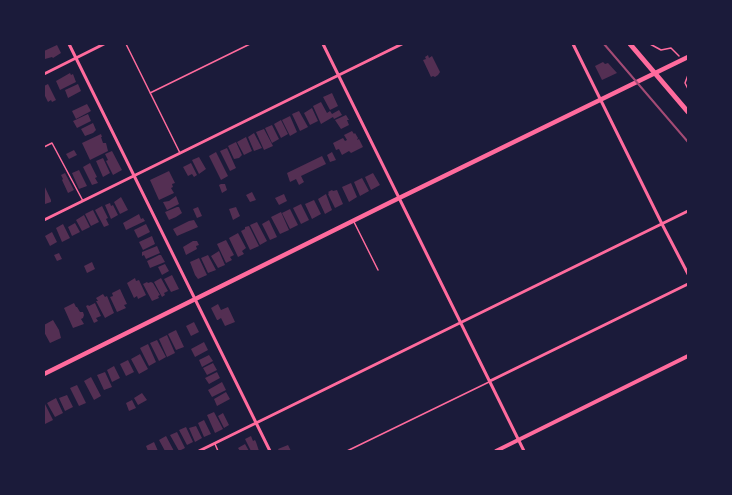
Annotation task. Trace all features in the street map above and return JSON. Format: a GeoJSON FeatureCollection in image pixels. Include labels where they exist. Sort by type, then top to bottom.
{"type":"FeatureCollection","features":[{"type":"Feature","properties":{"kind":"highway"},"geometry":{"type":"LineString","coordinates":[[630,44],[688,112]]}},
{"type":"Feature","properties":{"kind":"main road"},"geometry":{"type":"LineString","coordinates":[[44,374],[354,220],[688,57]]}},
{"type":"Feature","properties":{"kind":"street"},"geometry":{"type":"LineString","coordinates":[[69,44],[270,451]]}},
{"type":"Feature","properties":{"kind":"street"},"geometry":{"type":"LineString","coordinates":[[44,74],[104,44]]}},
{"type":"Feature","properties":{"kind":"street"},"geometry":{"type":"LineString","coordinates":[[323,44],[524,451]]}},
{"type":"Feature","properties":{"kind":"street"},"geometry":{"type":"LineString","coordinates":[[44,220],[402,44]]}},
{"type":"Feature","properties":{"kind":"street"},"geometry":{"type":"LineString","coordinates":[[573,44],[688,274]]}},
{"type":"Feature","properties":{"kind":"street"},"geometry":{"type":"LineString","coordinates":[[199,451],[688,211]]}},
{"type":"Feature","properties":{"kind":"street"},"geometry":{"type":"LineString","coordinates":[[490,381],[688,284]]}},
{"type":"Feature","properties":{"kind":"street"},"geometry":{"type":"LineString","coordinates":[[496,451],[688,356]]}},
{"type":"Feature","properties":{"kind":"lane"},"geometry":{"type":"LineString","coordinates":[[126,44],[180,153]]}},
{"type":"Feature","properties":{"kind":"lane"},"geometry":{"type":"LineString","coordinates":[[150,93],[250,44]]}},
{"type":"Feature","properties":{"kind":"lane"},"geometry":{"type":"LineString","coordinates":[[44,147],[52,143],[83,201]]}},
{"type":"Feature","properties":{"kind":"lane"},"geometry":{"type":"LineString","coordinates":[[354,220],[378,270]]}},
{"type":"Feature","properties":{"kind":"lane"},"geometry":{"type":"LineString","coordinates":[[347,451],[490,381]]}},
{"type":"Feature","properties":{"kind":"lane"},"geometry":{"type":"LineString","coordinates":[[215,443],[218,451]]}},
{"type":"Feature","properties":{"kind":"path"},"geometry":{"type":"LineString","coordinates":[[650,44],[660,50],[671,48]]}},
{"type":"Feature","properties":{"kind":"path"},"geometry":{"type":"LineString","coordinates":[[688,75],[686,83],[688,89]]}},
{"type":"Feature","properties":{"kind":"building"},"geometry":{"type":"Polygon","coordinates":[[[57,45],[61,53],[53,58],[45,59],[44,51],[57,45]]]}},
{"type":"Feature","properties":{"kind":"building"},"geometry":{"type":"Polygon","coordinates":[[[428,55],[429,58],[432,56],[440,72],[435,77],[431,77],[423,60],[426,59],[425,57],[428,55]]]}},
{"type":"Feature","properties":{"kind":"building"},"geometry":{"type":"Polygon","coordinates":[[[603,62],[605,64],[608,63],[617,73],[602,80],[595,66],[603,62]]]}},
{"type":"Feature","properties":{"kind":"building"},"geometry":{"type":"Polygon","coordinates":[[[70,73],[71,75],[73,74],[76,82],[60,90],[56,81],[70,73]]]}},
{"type":"Feature","properties":{"kind":"building"},"geometry":{"type":"Polygon","coordinates":[[[48,84],[56,100],[52,102],[51,100],[48,102],[44,94],[44,86],[48,84]]]}},
{"type":"Feature","properties":{"kind":"building"},"geometry":{"type":"Polygon","coordinates":[[[78,84],[81,91],[68,98],[65,90],[78,84]]]}},
{"type":"Feature","properties":{"kind":"building"},"geometry":{"type":"Polygon","coordinates":[[[332,93],[338,106],[330,110],[323,97],[332,93]]]}},
{"type":"Feature","properties":{"kind":"building"},"geometry":{"type":"Polygon","coordinates":[[[321,102],[327,113],[330,111],[332,114],[339,110],[342,115],[334,119],[333,117],[321,124],[313,106],[321,102]]]}},
{"type":"Feature","properties":{"kind":"building"},"geometry":{"type":"Polygon","coordinates":[[[87,104],[91,111],[76,119],[72,111],[87,104]]]}},
{"type":"Feature","properties":{"kind":"building"},"geometry":{"type":"Polygon","coordinates":[[[312,108],[318,121],[310,125],[304,113],[312,108]]]}},
{"type":"Feature","properties":{"kind":"building"},"geometry":{"type":"Polygon","coordinates":[[[299,111],[308,127],[300,131],[292,114],[299,111]]]}},
{"type":"Feature","properties":{"kind":"building"},"geometry":{"type":"Polygon","coordinates":[[[88,114],[91,121],[77,128],[73,121],[88,114]]]}},
{"type":"Feature","properties":{"kind":"building"},"geometry":{"type":"Polygon","coordinates":[[[346,115],[349,120],[347,120],[349,125],[341,129],[335,120],[346,115]]]}},
{"type":"Feature","properties":{"kind":"building"},"geometry":{"type":"Polygon","coordinates":[[[290,116],[297,132],[290,136],[282,120],[290,116]]]}},
{"type":"Feature","properties":{"kind":"building"},"geometry":{"type":"Polygon","coordinates":[[[281,120],[288,134],[281,138],[274,124],[281,120]]]}},
{"type":"Feature","properties":{"kind":"building"},"geometry":{"type":"Polygon","coordinates":[[[93,123],[96,130],[85,136],[81,129],[93,123]]]}},
{"type":"Feature","properties":{"kind":"building"},"geometry":{"type":"Polygon","coordinates":[[[272,125],[279,139],[272,143],[265,128],[272,125]]]}},
{"type":"Feature","properties":{"kind":"building"},"geometry":{"type":"Polygon","coordinates":[[[264,129],[273,146],[264,150],[256,132],[264,129]]]}},
{"type":"Feature","properties":{"kind":"building"},"geometry":{"type":"Polygon","coordinates":[[[352,131],[354,134],[355,133],[358,138],[357,140],[359,139],[363,147],[351,153],[349,151],[342,155],[339,149],[336,150],[333,143],[343,138],[345,141],[347,140],[344,135],[352,131]]]}},
{"type":"Feature","properties":{"kind":"building"},"geometry":{"type":"Polygon","coordinates":[[[254,133],[262,148],[254,151],[248,137],[254,133]]]}},
{"type":"Feature","properties":{"kind":"building"},"geometry":{"type":"Polygon","coordinates":[[[101,134],[103,143],[106,143],[108,151],[90,160],[82,143],[101,134]]]}},
{"type":"Feature","properties":{"kind":"building"},"geometry":{"type":"Polygon","coordinates":[[[246,137],[252,151],[244,155],[237,142],[246,137]]]}},
{"type":"Feature","properties":{"kind":"building"},"geometry":{"type":"Polygon","coordinates":[[[236,142],[242,155],[239,158],[234,159],[228,146],[236,142]]]}},
{"type":"Feature","properties":{"kind":"building"},"geometry":{"type":"Polygon","coordinates":[[[227,148],[236,168],[230,171],[220,151],[227,148]]]}},
{"type":"Feature","properties":{"kind":"building"},"geometry":{"type":"Polygon","coordinates":[[[74,150],[77,155],[69,159],[66,154],[74,150]]]}},
{"type":"Feature","properties":{"kind":"building"},"geometry":{"type":"Polygon","coordinates":[[[112,151],[122,170],[113,175],[106,161],[108,160],[105,154],[112,151]]]}},
{"type":"Feature","properties":{"kind":"building"},"geometry":{"type":"Polygon","coordinates":[[[216,152],[228,176],[221,180],[209,156],[216,152]]]}},
{"type":"Feature","properties":{"kind":"building"},"geometry":{"type":"Polygon","coordinates":[[[332,152],[336,160],[330,162],[327,155],[332,152]]]}},
{"type":"Feature","properties":{"kind":"building"},"geometry":{"type":"Polygon","coordinates":[[[322,156],[326,164],[301,176],[304,182],[299,185],[296,179],[290,182],[287,173],[322,156]]]}},
{"type":"Feature","properties":{"kind":"building"},"geometry":{"type":"Polygon","coordinates":[[[199,157],[206,169],[199,174],[192,160],[199,157]]]}},
{"type":"Feature","properties":{"kind":"building"},"geometry":{"type":"Polygon","coordinates":[[[103,158],[110,173],[103,177],[96,161],[103,158]]]}},
{"type":"Feature","properties":{"kind":"building"},"geometry":{"type":"Polygon","coordinates":[[[90,163],[97,177],[95,178],[98,183],[92,185],[83,167],[90,163]]]}},
{"type":"Feature","properties":{"kind":"building"},"geometry":{"type":"Polygon","coordinates":[[[191,163],[197,175],[194,177],[192,174],[188,176],[183,167],[191,163]]]}},
{"type":"Feature","properties":{"kind":"building"},"geometry":{"type":"Polygon","coordinates":[[[79,170],[87,186],[79,189],[72,173],[79,170]]]}},
{"type":"Feature","properties":{"kind":"building"},"geometry":{"type":"Polygon","coordinates":[[[169,171],[175,183],[172,184],[173,187],[171,188],[174,193],[159,200],[150,180],[169,171]]]}},
{"type":"Feature","properties":{"kind":"building"},"geometry":{"type":"Polygon","coordinates":[[[65,173],[74,190],[68,193],[61,175],[65,173]]]}},
{"type":"Feature","properties":{"kind":"building"},"geometry":{"type":"Polygon","coordinates":[[[373,173],[380,185],[371,190],[365,177],[373,173]]]}},
{"type":"Feature","properties":{"kind":"building"},"geometry":{"type":"Polygon","coordinates":[[[362,178],[369,191],[360,196],[354,182],[362,178]]]}},
{"type":"Feature","properties":{"kind":"building"},"geometry":{"type":"Polygon","coordinates":[[[351,183],[357,197],[349,202],[342,187],[351,183]]]}},
{"type":"Feature","properties":{"kind":"building"},"geometry":{"type":"Polygon","coordinates":[[[225,184],[227,190],[222,193],[219,185],[225,184]]]}},
{"type":"Feature","properties":{"kind":"building"},"geometry":{"type":"Polygon","coordinates":[[[44,185],[51,200],[51,202],[45,204],[44,203],[44,185]]]}},
{"type":"Feature","properties":{"kind":"building"},"geometry":{"type":"Polygon","coordinates":[[[337,190],[343,204],[335,208],[328,194],[328,192],[337,190]]]}},
{"type":"Feature","properties":{"kind":"building"},"geometry":{"type":"Polygon","coordinates":[[[252,192],[256,200],[250,202],[246,195],[252,192]]]}},
{"type":"Feature","properties":{"kind":"building"},"geometry":{"type":"Polygon","coordinates":[[[284,194],[287,201],[279,205],[275,198],[284,194]]]}},
{"type":"Feature","properties":{"kind":"building"},"geometry":{"type":"Polygon","coordinates":[[[326,194],[332,210],[325,214],[318,199],[326,194]]]}},
{"type":"Feature","properties":{"kind":"building"},"geometry":{"type":"Polygon","coordinates":[[[176,196],[179,204],[167,210],[163,202],[169,201],[176,196]]]}},
{"type":"Feature","properties":{"kind":"building"},"geometry":{"type":"Polygon","coordinates":[[[121,197],[128,210],[120,214],[114,202],[121,197]]]}},
{"type":"Feature","properties":{"kind":"building"},"geometry":{"type":"Polygon","coordinates":[[[314,200],[321,214],[312,219],[305,204],[314,200]]]}},
{"type":"Feature","properties":{"kind":"building"},"geometry":{"type":"Polygon","coordinates":[[[110,203],[111,206],[113,205],[118,215],[111,219],[105,205],[110,203]]]}},
{"type":"Feature","properties":{"kind":"building"},"geometry":{"type":"Polygon","coordinates":[[[301,204],[309,220],[301,224],[293,208],[301,204]]]}},
{"type":"Feature","properties":{"kind":"building"},"geometry":{"type":"Polygon","coordinates":[[[102,206],[108,218],[106,219],[109,225],[104,227],[95,210],[102,206]]]}},
{"type":"Feature","properties":{"kind":"building"},"geometry":{"type":"Polygon","coordinates":[[[179,207],[182,213],[169,220],[165,212],[179,207]]]}},
{"type":"Feature","properties":{"kind":"building"},"geometry":{"type":"Polygon","coordinates":[[[198,207],[202,216],[197,218],[193,209],[198,207]]]}},
{"type":"Feature","properties":{"kind":"building"},"geometry":{"type":"Polygon","coordinates":[[[236,207],[240,216],[233,220],[229,209],[236,207]]]}},
{"type":"Feature","properties":{"kind":"building"},"geometry":{"type":"Polygon","coordinates":[[[290,209],[298,225],[290,229],[282,213],[290,209]]]}},
{"type":"Feature","properties":{"kind":"building"},"geometry":{"type":"Polygon","coordinates":[[[93,210],[99,222],[91,226],[85,214],[93,210]]]}},
{"type":"Feature","properties":{"kind":"building"},"geometry":{"type":"Polygon","coordinates":[[[281,212],[289,230],[280,234],[271,217],[281,212]]]}},
{"type":"Feature","properties":{"kind":"building"},"geometry":{"type":"Polygon","coordinates":[[[139,214],[141,219],[143,218],[145,221],[126,230],[123,223],[139,214]]]}},
{"type":"Feature","properties":{"kind":"building"},"geometry":{"type":"Polygon","coordinates":[[[84,215],[90,227],[82,231],[76,220],[84,215]]]}},
{"type":"Feature","properties":{"kind":"building"},"geometry":{"type":"Polygon","coordinates":[[[194,220],[198,227],[177,236],[173,229],[194,220]]]}},
{"type":"Feature","properties":{"kind":"building"},"geometry":{"type":"Polygon","coordinates":[[[269,220],[277,237],[270,240],[262,224],[269,220]]]}},
{"type":"Feature","properties":{"kind":"building"},"geometry":{"type":"Polygon","coordinates":[[[257,222],[267,241],[260,245],[250,225],[257,222]]]}},
{"type":"Feature","properties":{"kind":"building"},"geometry":{"type":"Polygon","coordinates":[[[75,223],[80,232],[72,236],[68,227],[75,223]]]}},
{"type":"Feature","properties":{"kind":"building"},"geometry":{"type":"Polygon","coordinates":[[[63,224],[70,238],[62,242],[56,228],[63,224]]]}},
{"type":"Feature","properties":{"kind":"building"},"geometry":{"type":"Polygon","coordinates":[[[146,224],[150,232],[138,238],[134,230],[146,224]]]}},
{"type":"Feature","properties":{"kind":"building"},"geometry":{"type":"Polygon","coordinates":[[[249,226],[259,246],[250,250],[241,231],[245,229],[245,227],[249,226]]]}},
{"type":"Feature","properties":{"kind":"building"},"geometry":{"type":"Polygon","coordinates":[[[52,232],[57,242],[50,246],[45,236],[52,232]]]}},
{"type":"Feature","properties":{"kind":"building"},"geometry":{"type":"Polygon","coordinates":[[[238,233],[246,248],[242,251],[244,254],[238,257],[229,238],[238,233]]]}},
{"type":"Feature","properties":{"kind":"building"},"geometry":{"type":"Polygon","coordinates":[[[152,236],[155,244],[143,250],[139,242],[152,236]]]}},
{"type":"Feature","properties":{"kind":"building"},"geometry":{"type":"Polygon","coordinates":[[[226,240],[234,255],[230,257],[232,260],[226,263],[217,244],[226,240]]]}},
{"type":"Feature","properties":{"kind":"building"},"geometry":{"type":"Polygon","coordinates":[[[193,241],[197,241],[199,245],[196,246],[197,249],[186,255],[183,247],[193,241]]]}},
{"type":"Feature","properties":{"kind":"building"},"geometry":{"type":"Polygon","coordinates":[[[157,246],[160,253],[146,259],[144,255],[142,256],[142,252],[157,246]]]}},
{"type":"Feature","properties":{"kind":"building"},"geometry":{"type":"Polygon","coordinates":[[[219,251],[225,265],[218,268],[211,256],[219,251]]]}},
{"type":"Feature","properties":{"kind":"building"},"geometry":{"type":"Polygon","coordinates":[[[59,253],[62,259],[57,261],[54,255],[59,253]]]}},
{"type":"Feature","properties":{"kind":"building"},"geometry":{"type":"Polygon","coordinates":[[[161,255],[165,262],[150,268],[147,261],[161,255]]]}},
{"type":"Feature","properties":{"kind":"building"},"geometry":{"type":"Polygon","coordinates":[[[208,255],[216,270],[208,273],[201,258],[208,255]]]}},
{"type":"Feature","properties":{"kind":"building"},"geometry":{"type":"Polygon","coordinates":[[[199,258],[207,275],[198,279],[190,262],[199,258]]]}},
{"type":"Feature","properties":{"kind":"building"},"geometry":{"type":"Polygon","coordinates":[[[92,262],[95,269],[87,273],[84,266],[92,262]]]}},
{"type":"Feature","properties":{"kind":"building"},"geometry":{"type":"Polygon","coordinates":[[[165,264],[169,271],[162,275],[158,267],[165,264]]]}},
{"type":"Feature","properties":{"kind":"building"},"geometry":{"type":"Polygon","coordinates":[[[172,275],[179,289],[171,292],[164,279],[172,275]]]}},
{"type":"Feature","properties":{"kind":"building"},"geometry":{"type":"Polygon","coordinates":[[[135,278],[136,281],[139,280],[146,295],[138,299],[137,296],[134,298],[127,283],[135,278]]]}},
{"type":"Feature","properties":{"kind":"building"},"geometry":{"type":"Polygon","coordinates":[[[161,278],[168,291],[164,293],[165,295],[162,297],[154,282],[161,278]]]}},
{"type":"Feature","properties":{"kind":"building"},"geometry":{"type":"Polygon","coordinates":[[[147,282],[153,283],[160,295],[158,296],[159,298],[152,301],[143,284],[147,282]]]}},
{"type":"Feature","properties":{"kind":"building"},"geometry":{"type":"Polygon","coordinates":[[[120,289],[127,304],[124,305],[126,308],[117,312],[110,297],[113,296],[112,293],[120,289]]]}},
{"type":"Feature","properties":{"kind":"building"},"geometry":{"type":"Polygon","coordinates":[[[103,294],[105,297],[107,296],[114,313],[105,318],[96,301],[98,301],[96,298],[103,294]]]}},
{"type":"Feature","properties":{"kind":"building"},"geometry":{"type":"Polygon","coordinates":[[[74,303],[80,312],[83,312],[84,315],[81,319],[84,324],[73,328],[64,308],[74,303]]]}},
{"type":"Feature","properties":{"kind":"building"},"geometry":{"type":"Polygon","coordinates":[[[95,303],[101,316],[96,318],[98,321],[94,323],[86,306],[95,303]]]}},
{"type":"Feature","properties":{"kind":"building"},"geometry":{"type":"Polygon","coordinates":[[[218,304],[221,310],[228,307],[235,322],[225,326],[221,318],[217,320],[211,308],[218,304]]]}},
{"type":"Feature","properties":{"kind":"building"},"geometry":{"type":"Polygon","coordinates":[[[53,320],[59,330],[61,338],[50,343],[44,332],[44,325],[53,320]]]}},
{"type":"Feature","properties":{"kind":"building"},"geometry":{"type":"Polygon","coordinates":[[[194,322],[199,332],[191,336],[186,326],[194,322]]]}},
{"type":"Feature","properties":{"kind":"building"},"geometry":{"type":"Polygon","coordinates":[[[176,330],[184,347],[176,350],[168,334],[176,330]]]}},
{"type":"Feature","properties":{"kind":"building"},"geometry":{"type":"Polygon","coordinates":[[[167,335],[175,353],[167,357],[159,339],[167,335]]]}},
{"type":"Feature","properties":{"kind":"building"},"geometry":{"type":"Polygon","coordinates":[[[157,340],[166,357],[159,361],[150,343],[157,340]]]}},
{"type":"Feature","properties":{"kind":"building"},"geometry":{"type":"Polygon","coordinates":[[[204,342],[208,350],[195,357],[191,349],[204,342]]]}},
{"type":"Feature","properties":{"kind":"building"},"geometry":{"type":"Polygon","coordinates":[[[148,344],[156,362],[149,366],[140,348],[148,344]]]}},
{"type":"Feature","properties":{"kind":"building"},"geometry":{"type":"Polygon","coordinates":[[[140,354],[148,369],[139,374],[131,359],[140,354]]]}},
{"type":"Feature","properties":{"kind":"building"},"geometry":{"type":"Polygon","coordinates":[[[209,355],[213,361],[202,367],[199,360],[209,355]]]}},
{"type":"Feature","properties":{"kind":"building"},"geometry":{"type":"Polygon","coordinates":[[[128,360],[134,372],[126,376],[120,364],[128,360]]]}},
{"type":"Feature","properties":{"kind":"building"},"geometry":{"type":"Polygon","coordinates":[[[213,363],[217,370],[207,375],[203,368],[213,363]]]}},
{"type":"Feature","properties":{"kind":"building"},"geometry":{"type":"Polygon","coordinates":[[[114,366],[120,378],[112,382],[107,370],[114,366]]]}},
{"type":"Feature","properties":{"kind":"building"},"geometry":{"type":"Polygon","coordinates":[[[105,372],[112,387],[104,390],[97,375],[105,372]]]}},
{"type":"Feature","properties":{"kind":"building"},"geometry":{"type":"Polygon","coordinates":[[[217,372],[220,378],[209,384],[205,378],[217,372]]]}},
{"type":"Feature","properties":{"kind":"building"},"geometry":{"type":"Polygon","coordinates":[[[91,377],[101,396],[94,400],[84,381],[91,377]]]}},
{"type":"Feature","properties":{"kind":"building"},"geometry":{"type":"Polygon","coordinates":[[[222,382],[226,390],[212,397],[208,390],[222,382]]]}},
{"type":"Feature","properties":{"kind":"building"},"geometry":{"type":"Polygon","coordinates":[[[77,385],[86,403],[79,406],[70,388],[77,385]]]}},
{"type":"Feature","properties":{"kind":"building"},"geometry":{"type":"Polygon","coordinates":[[[226,392],[230,399],[217,406],[214,399],[226,392]]]}},
{"type":"Feature","properties":{"kind":"building"},"geometry":{"type":"Polygon","coordinates":[[[142,393],[147,400],[138,405],[134,398],[142,393]]]}},
{"type":"Feature","properties":{"kind":"building"},"geometry":{"type":"Polygon","coordinates":[[[67,395],[73,407],[65,411],[59,398],[67,395]]]}},
{"type":"Feature","properties":{"kind":"building"},"geometry":{"type":"Polygon","coordinates":[[[56,398],[63,413],[55,417],[47,403],[56,398]]]}},
{"type":"Feature","properties":{"kind":"building"},"geometry":{"type":"Polygon","coordinates":[[[132,400],[136,408],[129,411],[126,403],[132,400]]]}},
{"type":"Feature","properties":{"kind":"building"},"geometry":{"type":"Polygon","coordinates":[[[44,402],[53,420],[45,424],[44,422],[44,402]]]}},
{"type":"Feature","properties":{"kind":"building"},"geometry":{"type":"Polygon","coordinates":[[[214,412],[223,429],[215,433],[207,415],[214,412]]]}},
{"type":"Feature","properties":{"kind":"building"},"geometry":{"type":"Polygon","coordinates":[[[223,413],[229,425],[224,428],[218,416],[223,413]]]}},
{"type":"Feature","properties":{"kind":"building"},"geometry":{"type":"Polygon","coordinates":[[[204,420],[211,434],[204,437],[198,423],[204,420]]]}},
{"type":"Feature","properties":{"kind":"building"},"geometry":{"type":"Polygon","coordinates":[[[196,426],[202,438],[195,442],[189,428],[196,426]]]}},
{"type":"Feature","properties":{"kind":"building"},"geometry":{"type":"Polygon","coordinates":[[[186,427],[193,442],[187,445],[179,430],[186,427]]]}},
{"type":"Feature","properties":{"kind":"building"},"geometry":{"type":"Polygon","coordinates":[[[177,432],[185,448],[179,451],[170,435],[177,432]]]}},
{"type":"Feature","properties":{"kind":"building"},"geometry":{"type":"Polygon","coordinates":[[[166,436],[174,451],[165,451],[159,440],[166,436]]]}},
{"type":"Feature","properties":{"kind":"building"},"geometry":{"type":"Polygon","coordinates":[[[251,436],[253,441],[255,440],[259,451],[251,451],[245,439],[251,436]]]}},
{"type":"Feature","properties":{"kind":"building"},"geometry":{"type":"Polygon","coordinates":[[[154,442],[158,451],[148,451],[146,446],[154,442]]]}},
{"type":"Feature","properties":{"kind":"building"},"geometry":{"type":"Polygon","coordinates":[[[245,444],[249,451],[240,451],[238,448],[245,444]]]}},
{"type":"Feature","properties":{"kind":"building"},"geometry":{"type":"Polygon","coordinates":[[[288,445],[291,451],[279,451],[278,449],[288,445]]]}},
{"type":"Feature","properties":{"kind":"railway"},"geometry":{"type":"LineString","coordinates":[[604,44],[688,142]]}}]}
